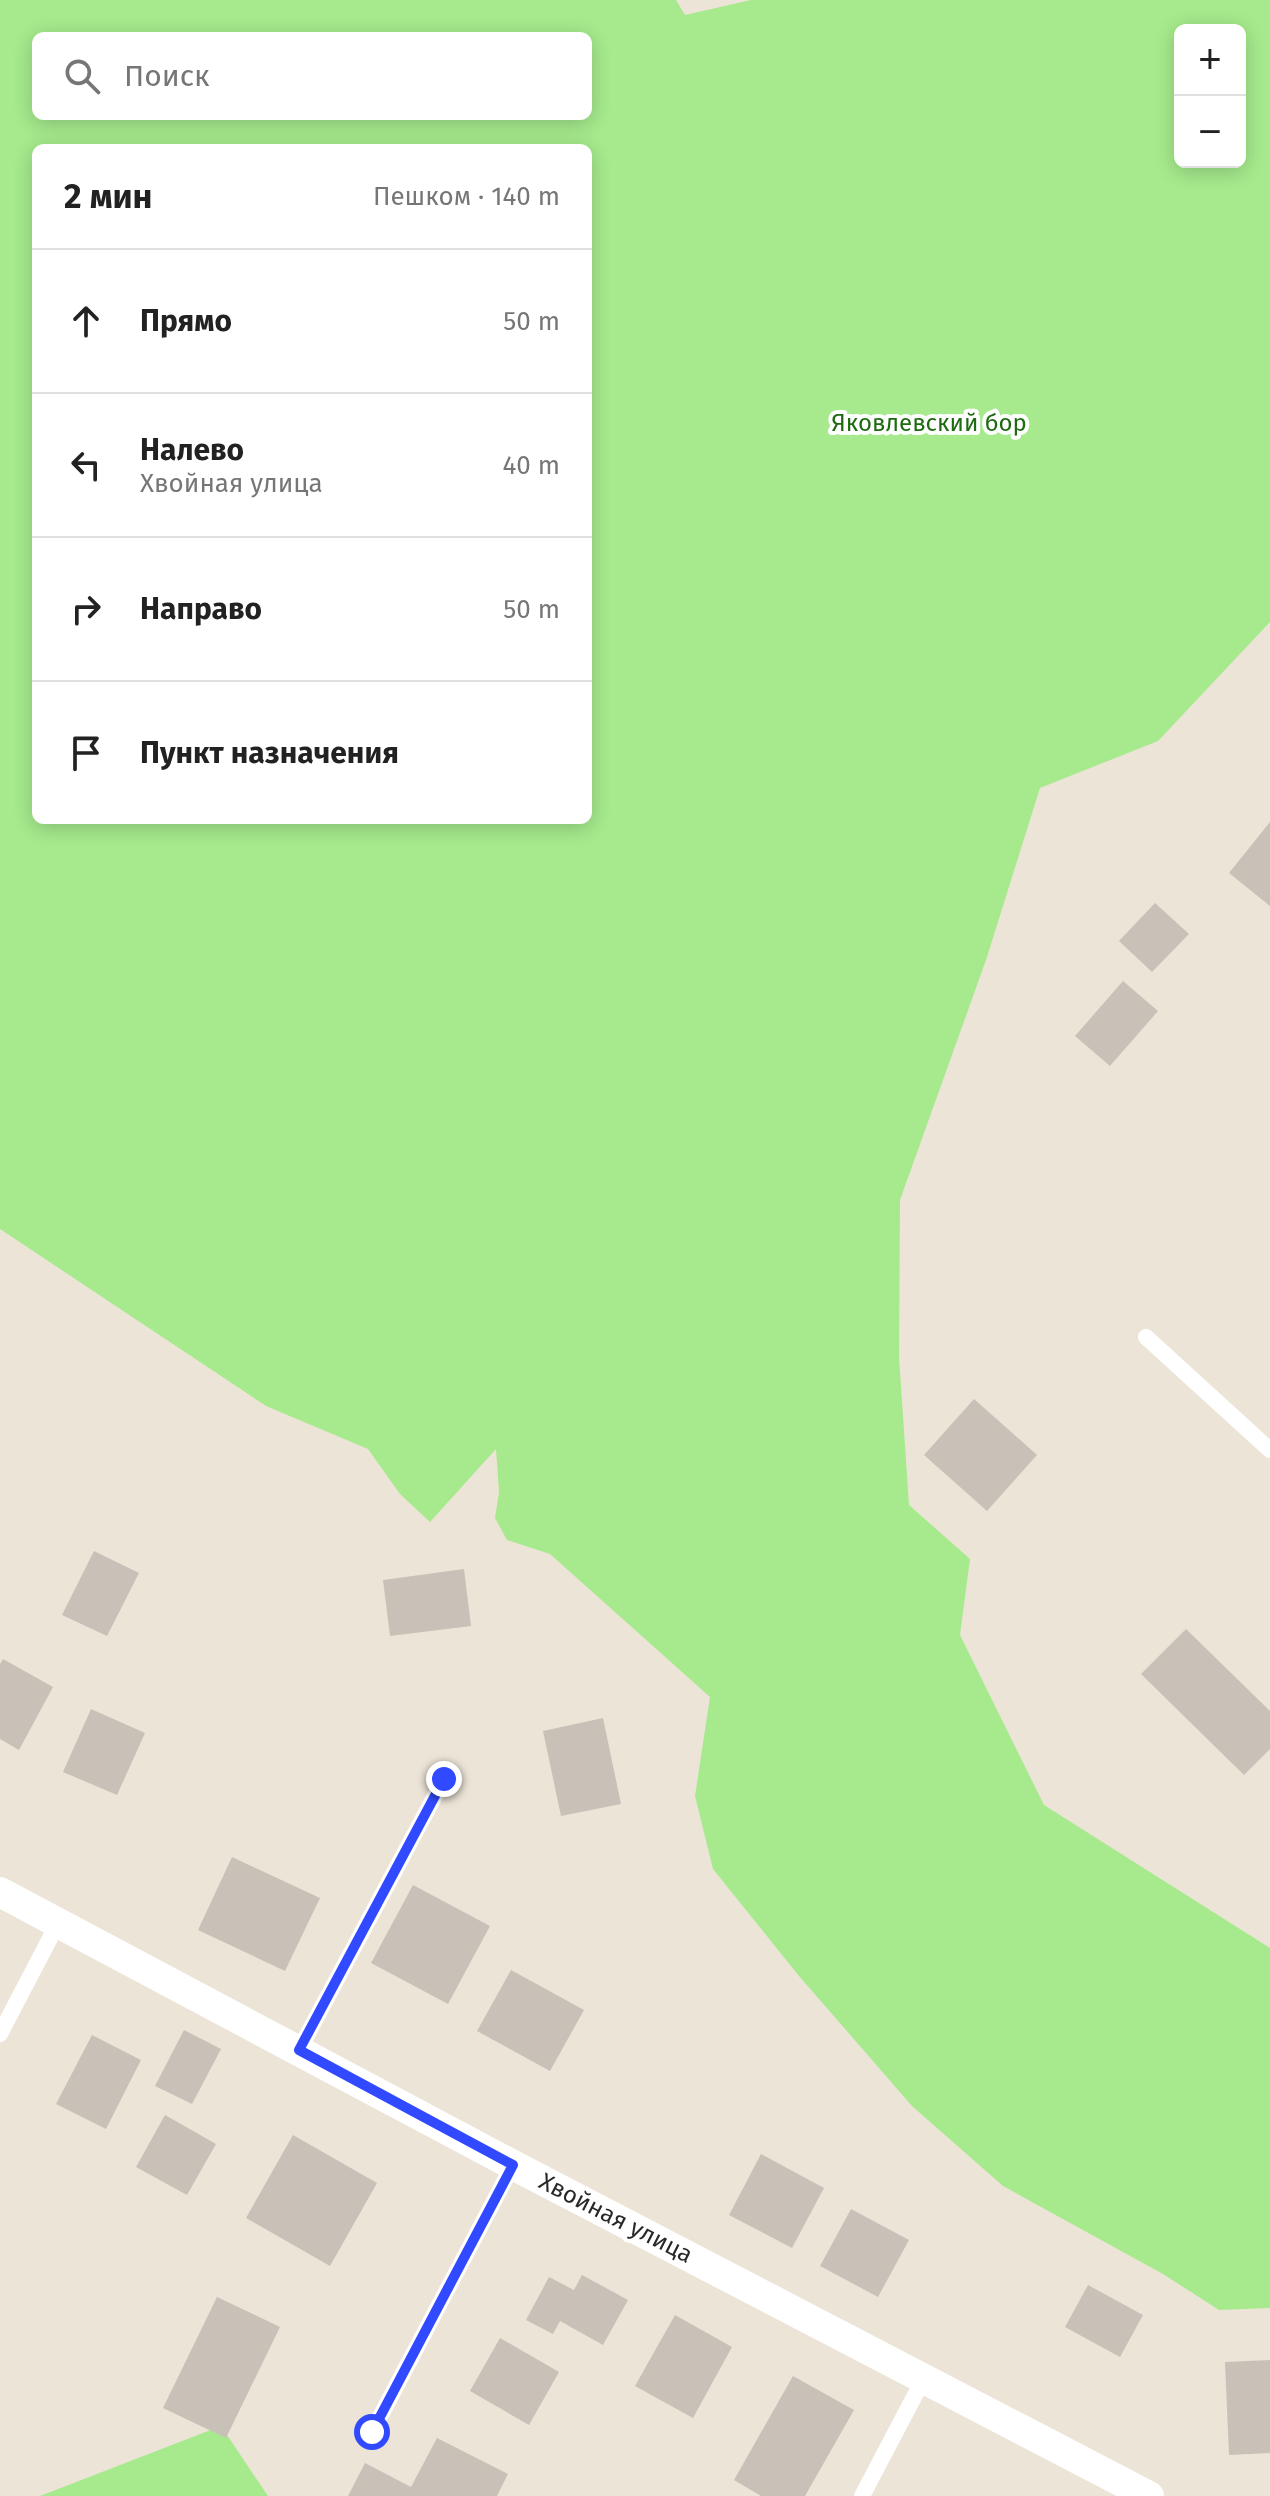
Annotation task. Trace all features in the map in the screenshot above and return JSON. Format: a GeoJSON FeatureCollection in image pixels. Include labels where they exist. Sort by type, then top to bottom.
{"type":"FeatureCollection","features":[{"type":"Feature","properties":{"kind":"street","name":"Хвойная улица"},"geometry":{"type":"LineString","coordinates":[[0,1892],[513,2165],[1149,2496]]}},
{"type":"Feature","properties":{"kind":"lane"},"geometry":{"type":"LineString","coordinates":[[1146,1337],[1270,1450]]}},
{"type":"Feature","properties":{"kind":"lane"},"geometry":{"type":"LineString","coordinates":[[299,2050],[444,1779]]}},
{"type":"Feature","properties":{"kind":"lane"},"geometry":{"type":"LineString","coordinates":[[0,2034],[58,1923]]}},
{"type":"Feature","properties":{"kind":"lane"},"geometry":{"type":"LineString","coordinates":[[372,2432],[513,2165]]}},
{"type":"Feature","properties":{"kind":"lane"},"geometry":{"type":"LineString","coordinates":[[862,2496],[924,2378]]}},
{"type":"Feature","properties":{"kind":"green space","name":"Яковлевский бор"},"geometry":{"type":"Polygon","coordinates":[[[0,0],[676,0],[685,15],[751,0],[1270,0],[1270,622],[1158,741],[1040,788],[986,960],[900,1200],[899,1357],[909,1505],[970,1559],[960,1635],[1044,1805],[1270,1948],[1270,2308],[1219,2310],[1163,2274],[1003,2186],[912,2106],[799,1976],[713,1869],[695,1796],[710,1697],[550,1554],[507,1540],[495,1518],[499,1492],[496,1449],[430,1522],[400,1494],[368,1449],[266,1406],[0,1229],[0,0]]]}},
{"type":"Feature","properties":{"kind":"green space"},"geometry":{"type":"Polygon","coordinates":[[[221,2426],[268,2496],[40,2496],[221,2426]]]}},
{"type":"Feature","properties":{"kind":"building"},"geometry":{"type":"Polygon","coordinates":[[[1270,822],[1270,906],[1229,873],[1270,822]]]}},
{"type":"Feature","properties":{"kind":"building"},"geometry":{"type":"Polygon","coordinates":[[[1155,903],[1189,934],[1152,972],[1119,941],[1155,903]]]}},
{"type":"Feature","properties":{"kind":"building"},"geometry":{"type":"Polygon","coordinates":[[[1123,981],[1158,1011],[1110,1066],[1075,1036],[1123,981]]]}},
{"type":"Feature","properties":{"kind":"building"},"geometry":{"type":"Polygon","coordinates":[[[974,1399],[1037,1455],[987,1511],[924,1455],[974,1399]]]}},
{"type":"Feature","properties":{"kind":"building"},"geometry":{"type":"Polygon","coordinates":[[[94,1551],[139,1573],[107,1636],[62,1615],[94,1551]]]}},
{"type":"Feature","properties":{"kind":"building"},"geometry":{"type":"Polygon","coordinates":[[[464,1569],[471,1626],[390,1636],[383,1580],[464,1569]]]}},
{"type":"Feature","properties":{"kind":"building"},"geometry":{"type":"Polygon","coordinates":[[[1186,1629],[1270,1711],[1270,1749],[1244,1775],[1141,1674],[1186,1629]]]}},
{"type":"Feature","properties":{"kind":"building"},"geometry":{"type":"Polygon","coordinates":[[[3,1659],[53,1687],[19,1750],[0,1739],[0,1664],[3,1659]]]}},
{"type":"Feature","properties":{"kind":"building"},"geometry":{"type":"Polygon","coordinates":[[[91,1709],[145,1733],[117,1795],[63,1772],[91,1709]]]}},
{"type":"Feature","properties":{"kind":"building"},"geometry":{"type":"Polygon","coordinates":[[[603,1718],[621,1804],[561,1816],[543,1731],[603,1718]]]}},
{"type":"Feature","properties":{"kind":"building"},"geometry":{"type":"Polygon","coordinates":[[[232,1857],[320,1898],[285,1971],[198,1930],[232,1857]]]}},
{"type":"Feature","properties":{"kind":"building"},"geometry":{"type":"Polygon","coordinates":[[[413,1885],[490,1926],[448,2004],[371,1963],[413,1885]]]}},
{"type":"Feature","properties":{"kind":"building"},"geometry":{"type":"Polygon","coordinates":[[[511,1970],[584,2010],[550,2071],[477,2031],[511,1970]]]}},
{"type":"Feature","properties":{"kind":"building"},"geometry":{"type":"Polygon","coordinates":[[[184,2030],[221,2049],[192,2104],[155,2086],[184,2030]]]}},
{"type":"Feature","properties":{"kind":"building"},"geometry":{"type":"Polygon","coordinates":[[[92,2035],[141,2060],[106,2129],[56,2104],[92,2035]]]}},
{"type":"Feature","properties":{"kind":"building"},"geometry":{"type":"Polygon","coordinates":[[[165,2115],[216,2144],[187,2195],[136,2167],[165,2115]]]}},
{"type":"Feature","properties":{"kind":"building"},"geometry":{"type":"Polygon","coordinates":[[[293,2135],[377,2183],[330,2266],[246,2218],[293,2135]]]}},
{"type":"Feature","properties":{"kind":"building"},"geometry":{"type":"Polygon","coordinates":[[[761,2154],[824,2188],[792,2248],[729,2215],[761,2154]]]}},
{"type":"Feature","properties":{"kind":"building"},"geometry":{"type":"Polygon","coordinates":[[[851,2209],[909,2240],[878,2297],[820,2266],[851,2209]]]}},
{"type":"Feature","properties":{"kind":"building"},"geometry":{"type":"Polygon","coordinates":[[[582,2275],[628,2300],[603,2345],[560,2321],[553,2334],[526,2320],[549,2277],[574,2290],[582,2275]]]}},
{"type":"Feature","properties":{"kind":"building"},"geometry":{"type":"Polygon","coordinates":[[[1088,2285],[1143,2315],[1120,2357],[1065,2327],[1088,2285]]]}},
{"type":"Feature","properties":{"kind":"building"},"geometry":{"type":"Polygon","coordinates":[[[217,2297],[280,2327],[226,2438],[163,2408],[217,2297]]]}},
{"type":"Feature","properties":{"kind":"building"},"geometry":{"type":"Polygon","coordinates":[[[675,2315],[732,2347],[693,2418],[635,2386],[675,2315]]]}},
{"type":"Feature","properties":{"kind":"building"},"geometry":{"type":"Polygon","coordinates":[[[500,2338],[559,2372],[529,2425],[470,2391],[500,2338]]]}},
{"type":"Feature","properties":{"kind":"building"},"geometry":{"type":"Polygon","coordinates":[[[1270,2360],[1270,2453],[1229,2455],[1225,2362],[1270,2360]]]}},
{"type":"Feature","properties":{"kind":"building"},"geometry":{"type":"Polygon","coordinates":[[[793,2376],[854,2410],[805,2496],[761,2496],[734,2480],[793,2376]]]}},
{"type":"Feature","properties":{"kind":"building"},"geometry":{"type":"Polygon","coordinates":[[[437,2438],[508,2474],[497,2496],[348,2496],[365,2463],[411,2487],[437,2438]]]}},
{"type":"Feature","properties":{"kind":"route"},"geometry":{"type":"LineString","coordinates":[[372,2432],[513,2165],[299,2050],[444,1779]]}}]}
